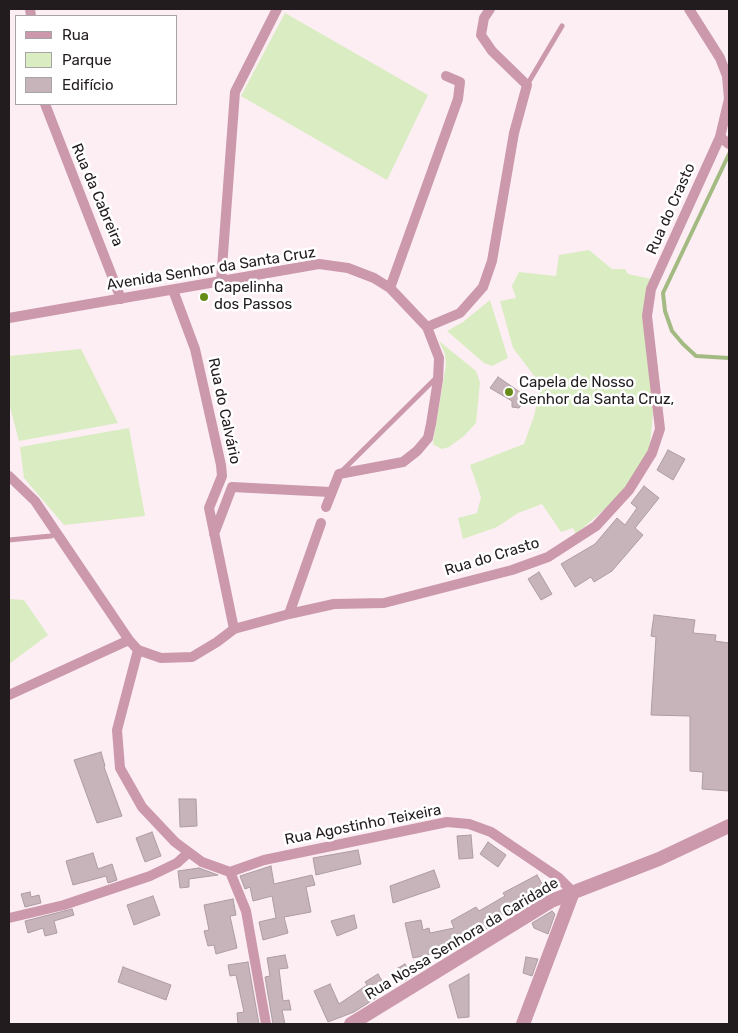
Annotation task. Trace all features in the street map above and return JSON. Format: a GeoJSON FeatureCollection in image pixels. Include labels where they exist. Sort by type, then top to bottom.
{"type":"FeatureCollection","features":[{"type":"Feature","properties":{"kind":"street"},"geometry":{"type":"LineString","coordinates":[[221,281],[235,92],[277,9]]}},
{"type":"Feature","properties":{"kind":"street","name":"Rua do Crasto"},"geometry":{"type":"LineString","coordinates":[[138,650],[161,658],[192,656],[217,642],[234,628],[334,604],[384,603],[512,570],[548,556],[596,526],[629,490],[652,453],[660,428],[648,316],[651,289],[725,141],[729,99],[727,76],[705,31],[689,9]]}},
{"type":"Feature","properties":{"kind":"street"},"geometry":{"type":"LineString","coordinates":[[326,507],[330,492],[340,474],[403,462],[417,451],[428,438],[439,358],[427,327],[460,313],[483,287],[492,261],[514,133],[527,84],[492,51],[481,35],[485,11]]}},
{"type":"Feature","properties":{"kind":"street"},"geometry":{"type":"LineString","coordinates":[[390,288],[458,99],[460,82],[446,76]]}},
{"type":"Feature","properties":{"kind":"street","name":"Rua da Cabreira"},"geometry":{"type":"LineString","coordinates":[[45,105],[121,299]]}},
{"type":"Feature","properties":{"kind":"street","name":"Avenida Senhor da Santa Cruz"},"geometry":{"type":"LineString","coordinates":[[9,318],[319,264],[348,268],[374,278],[390,288],[427,327]]}},
{"type":"Feature","properties":{"kind":"street","name":"Rua do Calvário"},"geometry":{"type":"LineString","coordinates":[[173,290],[195,349],[222,465],[222,476],[209,508],[234,628]]}},
{"type":"Feature","properties":{"kind":"street"},"geometry":{"type":"LineString","coordinates":[[9,476],[35,501],[58,532],[129,640],[138,650],[117,730],[120,768],[142,807],[188,854],[230,872],[246,911],[266,1024]]}},
{"type":"Feature","properties":{"kind":"street"},"geometry":{"type":"LineString","coordinates":[[214,535],[232,487],[330,492]]}},
{"type":"Feature","properties":{"kind":"street"},"geometry":{"type":"LineString","coordinates":[[289,614],[322,523]]}},
{"type":"Feature","properties":{"kind":"street"},"geometry":{"type":"LineString","coordinates":[[9,695],[129,640]]}},
{"type":"Feature","properties":{"kind":"street","name":"Rua Agostinho Teixeira"},"geometry":{"type":"LineString","coordinates":[[230,872],[264,860],[447,822],[469,824],[491,832],[559,878],[573,892]]}},
{"type":"Feature","properties":{"kind":"street","name":"Rua Nossa Senhora da Caridade"},"geometry":{"type":"LineString","coordinates":[[351,1024],[551,901],[659,858],[729,826]]}},
{"type":"Feature","properties":{"kind":"street"},"geometry":{"type":"LineString","coordinates":[[9,918],[64,905],[150,876],[177,864],[188,854]]}},
{"type":"Feature","properties":{"kind":"street"},"geometry":{"type":"LineString","coordinates":[[522,1024],[573,892]]}},
{"type":"Feature","properties":{"kind":"lane"},"geometry":{"type":"LineString","coordinates":[[527,84],[562,26]]}},
{"type":"Feature","properties":{"kind":"lane"},"geometry":{"type":"LineString","coordinates":[[340,474],[438,375]]}},
{"type":"Feature","properties":{"kind":"lane"},"geometry":{"type":"LineString","coordinates":[[9,540],[51,536],[58,532]]}},
{"type":"Feature","properties":{"kind":"green space"},"geometry":{"type":"Polygon","coordinates":[[[285,13],[428,95],[387,180],[241,96],[285,13]]]}},
{"type":"Feature","properties":{"kind":"green space"},"geometry":{"type":"Polygon","coordinates":[[[589,250],[612,269],[625,269],[628,274],[651,279],[653,414],[650,446],[631,486],[576,534],[573,528],[561,532],[542,504],[518,513],[497,527],[463,539],[458,518],[477,513],[481,497],[470,465],[524,444],[534,416],[541,385],[513,348],[500,301],[516,298],[512,286],[519,272],[556,276],[559,255],[589,250]]]}},
{"type":"Feature","properties":{"kind":"green space"},"geometry":{"type":"Polygon","coordinates":[[[490,300],[508,358],[492,366],[484,363],[447,331],[463,322],[490,300]]]}},
{"type":"Feature","properties":{"kind":"green space"},"geometry":{"type":"Polygon","coordinates":[[[439,341],[476,371],[480,382],[476,423],[464,436],[449,447],[442,449],[434,445],[433,442],[446,365],[445,354],[439,341]]]}},
{"type":"Feature","properties":{"kind":"green space"},"geometry":{"type":"Polygon","coordinates":[[[81,349],[118,423],[19,441],[9,403],[9,356],[81,349]]]}},
{"type":"Feature","properties":{"kind":"green space"},"geometry":{"type":"Polygon","coordinates":[[[129,428],[145,516],[64,525],[24,478],[20,447],[129,428]]]}},
{"type":"Feature","properties":{"kind":"green space"},"geometry":{"type":"Polygon","coordinates":[[[9,599],[24,600],[48,635],[9,664],[9,599]]]}},
{"type":"Feature","properties":{"kind":"building","name":"Capela de Nosso Senhor da Santa Cruz,"},"geometry":{"type":"Polygon","coordinates":[[[498,377],[527,397],[519,408],[512,407],[512,401],[490,388],[498,377]]]}},
{"type":"Feature","properties":{"kind":"building"},"geometry":{"type":"Polygon","coordinates":[[[668,450],[685,459],[673,480],[657,470],[668,450]]]}},
{"type":"Feature","properties":{"kind":"building"},"geometry":{"type":"Polygon","coordinates":[[[644,486],[659,498],[635,528],[643,535],[612,571],[594,582],[591,577],[575,587],[561,564],[595,544],[617,518],[625,525],[637,508],[631,503],[644,486]]]}},
{"type":"Feature","properties":{"kind":"building"},"geometry":{"type":"Polygon","coordinates":[[[539,572],[552,594],[541,600],[528,579],[539,572]]]}},
{"type":"Feature","properties":{"kind":"building"},"geometry":{"type":"Polygon","coordinates":[[[654,615],[695,620],[693,633],[716,635],[715,641],[729,643],[729,791],[702,789],[703,772],[690,771],[690,716],[651,715],[656,637],[651,636],[654,615]]]}},
{"type":"Feature","properties":{"kind":"building"},"geometry":{"type":"Polygon","coordinates":[[[101,752],[104,767],[122,816],[97,823],[74,760],[101,752]]]}},
{"type":"Feature","properties":{"kind":"building"},"geometry":{"type":"Polygon","coordinates":[[[179,799],[196,799],[197,826],[180,827],[179,799]]]}},
{"type":"Feature","properties":{"kind":"building"},"geometry":{"type":"Polygon","coordinates":[[[152,832],[161,856],[145,862],[136,838],[152,832]]]}},
{"type":"Feature","properties":{"kind":"building"},"geometry":{"type":"Polygon","coordinates":[[[471,835],[473,858],[459,859],[457,836],[471,835]]]}},
{"type":"Feature","properties":{"kind":"building"},"geometry":{"type":"Polygon","coordinates":[[[488,842],[506,855],[498,867],[480,854],[488,842]]]}},
{"type":"Feature","properties":{"kind":"building"},"geometry":{"type":"Polygon","coordinates":[[[358,850],[361,864],[316,875],[313,858],[358,850]]]}},
{"type":"Feature","properties":{"kind":"building"},"geometry":{"type":"Polygon","coordinates":[[[93,853],[98,869],[112,864],[117,880],[108,883],[106,876],[73,885],[66,861],[93,853]]]}},
{"type":"Feature","properties":{"kind":"building"},"geometry":{"type":"Polygon","coordinates":[[[271,866],[274,884],[312,875],[315,885],[306,887],[311,912],[284,917],[288,933],[263,940],[259,922],[276,918],[272,896],[253,901],[250,887],[245,889],[240,876],[271,866]]]}},
{"type":"Feature","properties":{"kind":"building"},"geometry":{"type":"Polygon","coordinates":[[[199,868],[218,875],[189,879],[189,887],[180,888],[178,871],[199,868]]]}},
{"type":"Feature","properties":{"kind":"building"},"geometry":{"type":"Polygon","coordinates":[[[434,870],[440,887],[393,903],[390,886],[434,870]]]}},
{"type":"Feature","properties":{"kind":"building"},"geometry":{"type":"Polygon","coordinates":[[[537,875],[545,889],[486,924],[488,928],[451,950],[413,958],[405,923],[421,920],[423,930],[429,928],[430,933],[454,928],[451,921],[476,907],[479,911],[505,896],[503,893],[537,875]]]}},
{"type":"Feature","properties":{"kind":"building"},"geometry":{"type":"Polygon","coordinates":[[[30,892],[31,897],[39,895],[41,903],[25,907],[21,894],[30,892]]]}},
{"type":"Feature","properties":{"kind":"building"},"geometry":{"type":"Polygon","coordinates":[[[153,896],[160,915],[134,925],[127,905],[153,896]]]}},
{"type":"Feature","properties":{"kind":"building"},"geometry":{"type":"Polygon","coordinates":[[[233,899],[236,915],[230,916],[237,948],[216,954],[214,945],[208,946],[204,931],[209,930],[204,905],[233,899]]]}},
{"type":"Feature","properties":{"kind":"building"},"geometry":{"type":"Polygon","coordinates":[[[72,909],[74,915],[54,921],[57,933],[45,936],[43,928],[28,933],[25,921],[72,909]]]}},
{"type":"Feature","properties":{"kind":"building"},"geometry":{"type":"Polygon","coordinates":[[[552,911],[555,914],[548,934],[534,928],[532,923],[552,911]]]}},
{"type":"Feature","properties":{"kind":"building"},"geometry":{"type":"Polygon","coordinates":[[[354,915],[357,928],[337,936],[331,921],[354,915]]]}},
{"type":"Feature","properties":{"kind":"building"},"geometry":{"type":"Polygon","coordinates":[[[285,955],[288,968],[279,969],[283,1001],[289,1000],[291,1010],[282,1010],[285,1024],[273,1024],[265,977],[270,976],[267,958],[285,955]]]}},
{"type":"Feature","properties":{"kind":"building"},"geometry":{"type":"Polygon","coordinates":[[[526,957],[538,959],[532,976],[523,973],[526,957]]]}},
{"type":"Feature","properties":{"kind":"building"},"geometry":{"type":"Polygon","coordinates":[[[248,962],[259,1024],[238,1024],[237,1013],[244,1012],[236,975],[230,976],[228,965],[248,962]]]}},
{"type":"Feature","properties":{"kind":"building"},"geometry":{"type":"Polygon","coordinates":[[[405,964],[412,976],[403,982],[396,969],[405,964]]]}},
{"type":"Feature","properties":{"kind":"building"},"geometry":{"type":"Polygon","coordinates":[[[123,967],[171,985],[166,1000],[118,982],[123,967]]]}},
{"type":"Feature","properties":{"kind":"building"},"geometry":{"type":"Polygon","coordinates":[[[378,974],[384,984],[372,992],[365,982],[378,974]]]}},
{"type":"Feature","properties":{"kind":"building"},"geometry":{"type":"Polygon","coordinates":[[[469,974],[469,1017],[458,1018],[449,985],[469,974]]]}},
{"type":"Feature","properties":{"kind":"building"},"geometry":{"type":"Polygon","coordinates":[[[330,984],[339,1004],[367,985],[376,998],[354,1012],[328,1022],[314,991],[330,984]]]}},
{"type":"Feature","properties":{"kind":"waterway"},"geometry":{"type":"LineString","coordinates":[[729,154],[663,293],[665,311],[672,331],[683,344],[696,356],[729,358]]}},
{"type":"Feature","properties":{"kind":"place","name":"Capelinha dos Passos"},"geometry":{"type":"Point","coordinates":[204,297]}},
{"type":"Feature","properties":{"kind":"place","name":"Capela de Nosso Senhor da Santa Cruz,"},"geometry":{"type":"Point","coordinates":[509,392]}}]}
